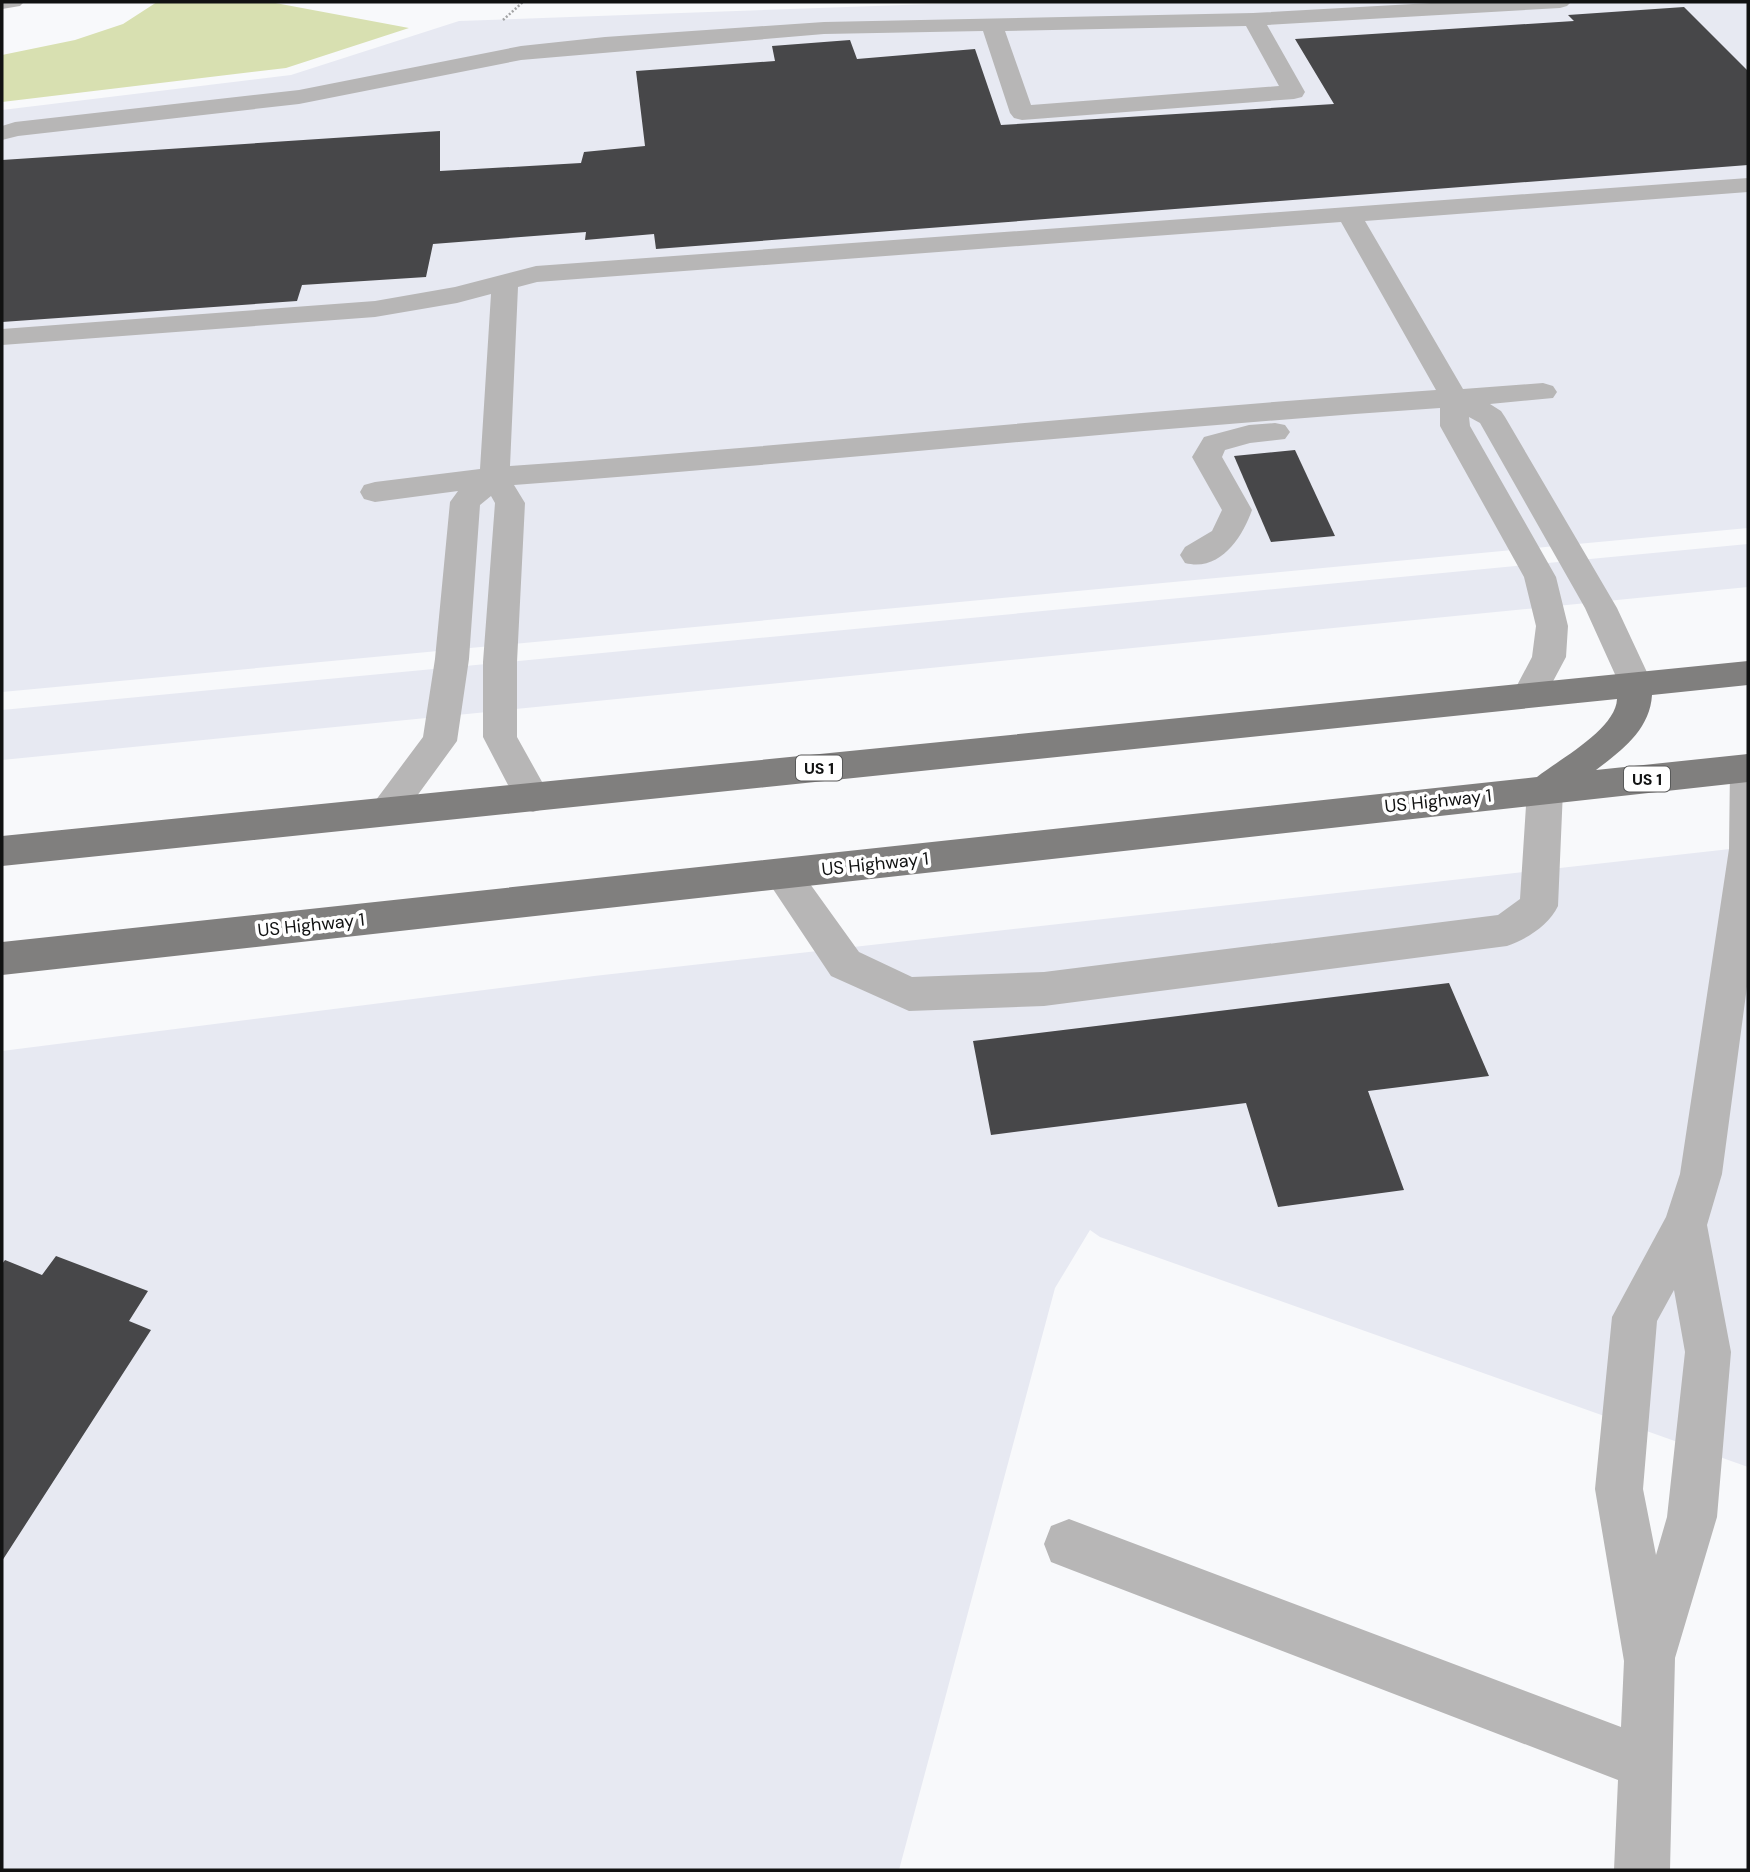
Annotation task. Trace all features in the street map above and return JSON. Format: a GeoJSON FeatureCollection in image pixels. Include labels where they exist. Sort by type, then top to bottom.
{"type":"FeatureCollection","features":[{"type":"Feature","properties":{"kind":"main road","name":"US 1"},"geometry":{"type":"LineString","coordinates":[[2,851],[1635,682],[1748,673]]}},
{"type":"Feature","properties":{"kind":"main road"},"geometry":{"type":"LineString","coordinates":[[1545,790],[1618,735],[1634,708],[1635,682]]}},
{"type":"Feature","properties":{"kind":"main road","name":"US Highway 1"},"geometry":{"type":"LineString","coordinates":[[2,960],[875,865],[1091,837],[1748,768]]}},
{"type":"Feature","properties":{"kind":"street"},"geometry":{"type":"LineString","coordinates":[[2,3],[13,2]]}},
{"type":"Feature","properties":{"kind":"street"},"geometry":{"type":"LineString","coordinates":[[2,133],[15,129],[299,96],[394,80],[521,53],[824,28],[1253,19],[1560,2]]}},
{"type":"Feature","properties":{"kind":"street"},"geometry":{"type":"LineString","coordinates":[[992,25],[1022,113],[1294,92],[1253,19]]}},
{"type":"Feature","properties":{"kind":"street"},"geometry":{"type":"LineString","coordinates":[[2,337],[374,309],[457,295],[536,274],[1748,184]]}},
{"type":"Feature","properties":{"kind":"street"},"geometry":{"type":"LineString","coordinates":[[1349,214],[1454,397],[1454,426],[1540,577],[1552,626],[1549,657],[1530,693]]}},
{"type":"Feature","properties":{"kind":"street"},"geometry":{"type":"LineString","coordinates":[[505,282],[494,477],[510,503],[500,662],[500,737],[533,797]]}},
{"type":"Feature","properties":{"kind":"street"},"geometry":{"type":"LineString","coordinates":[[375,492],[494,477],[712,461],[933,439],[1543,392]]}},
{"type":"Feature","properties":{"kind":"street"},"geometry":{"type":"LineString","coordinates":[[1454,397],[1491,417],[1601,608],[1635,682]]}},
{"type":"Feature","properties":{"kind":"street"},"geometry":{"type":"LineString","coordinates":[[1196,555],[1221,544],[1237,510],[1207,457],[1214,444],[1249,434],[1364,425]]}},
{"type":"Feature","properties":{"kind":"street"},"geometry":{"type":"LineString","coordinates":[[385,812],[440,741],[452,659],[465,502],[494,477]]}},
{"type":"Feature","properties":{"kind":"street"},"geometry":{"type":"LineString","coordinates":[[1642,1870],[1650,1661],[1619,1489],[1635,1317],[1685,1225],[1701,1174],[1747,856],[1748,768]]}},
{"type":"Feature","properties":{"kind":"street"},"geometry":{"type":"LineString","coordinates":[[782,874],[845,964],[909,994],[1044,989],[1507,930],[1539,906],[1545,790]]}},
{"type":"Feature","properties":{"kind":"street"},"geometry":{"type":"LineString","coordinates":[[1650,1661],[1692,1517],[1708,1352],[1685,1225]]}},
{"type":"Feature","properties":{"kind":"street"},"geometry":{"type":"LineString","coordinates":[[1069,1544],[1645,1763]]}},
{"type":"Feature","properties":{"kind":"shaded area"},"geometry":{"type":"Polygon","coordinates":[[[988,2],[1748,2],[1748,528],[2,692],[2,110],[291,75],[459,21],[988,2]]]}},
{"type":"Feature","properties":{"kind":"shaded area"},"geometry":{"type":"Polygon","coordinates":[[[1748,544],[1748,587],[2,760],[2,710],[1748,544]]]}},
{"type":"Feature","properties":{"kind":"shaded area"},"geometry":{"type":"Polygon","coordinates":[[[1748,847],[1748,1467],[1100,1237],[1090,1230],[1055,1288],[899,1870],[2,1870],[2,1051],[594,976],[1748,847]]]}},
{"type":"Feature","properties":{"kind":"green space"},"geometry":{"type":"Polygon","coordinates":[[[157,2],[270,2],[409,28],[286,68],[2,102],[2,55],[75,40],[123,24],[157,2]]]}},
{"type":"Feature","properties":{"kind":"building"},"geometry":{"type":"Polygon","coordinates":[[[1684,7],[1748,71],[1748,165],[656,249],[654,234],[585,240],[586,232],[433,244],[426,277],[302,285],[297,301],[2,322],[2,160],[440,131],[440,171],[581,163],[584,152],[645,146],[636,71],[775,61],[772,46],[850,40],[857,59],[975,49],[1001,125],[1334,104],[1295,39],[1574,21],[1568,15],[1684,7]]]}},
{"type":"Feature","properties":{"kind":"building"},"geometry":{"type":"Polygon","coordinates":[[[1295,450],[1335,536],[1271,542],[1234,456],[1295,450]]]}},
{"type":"Feature","properties":{"kind":"building"},"geometry":{"type":"Polygon","coordinates":[[[1449,983],[1489,1076],[1368,1091],[1404,1190],[1278,1207],[1246,1103],[991,1135],[973,1041],[1449,983]]]}},
{"type":"Feature","properties":{"kind":"building"},"geometry":{"type":"Polygon","coordinates":[[[56,1256],[148,1291],[129,1321],[151,1330],[2,1561],[2,1264],[5,1260],[42,1275],[56,1256]]]}}]}
